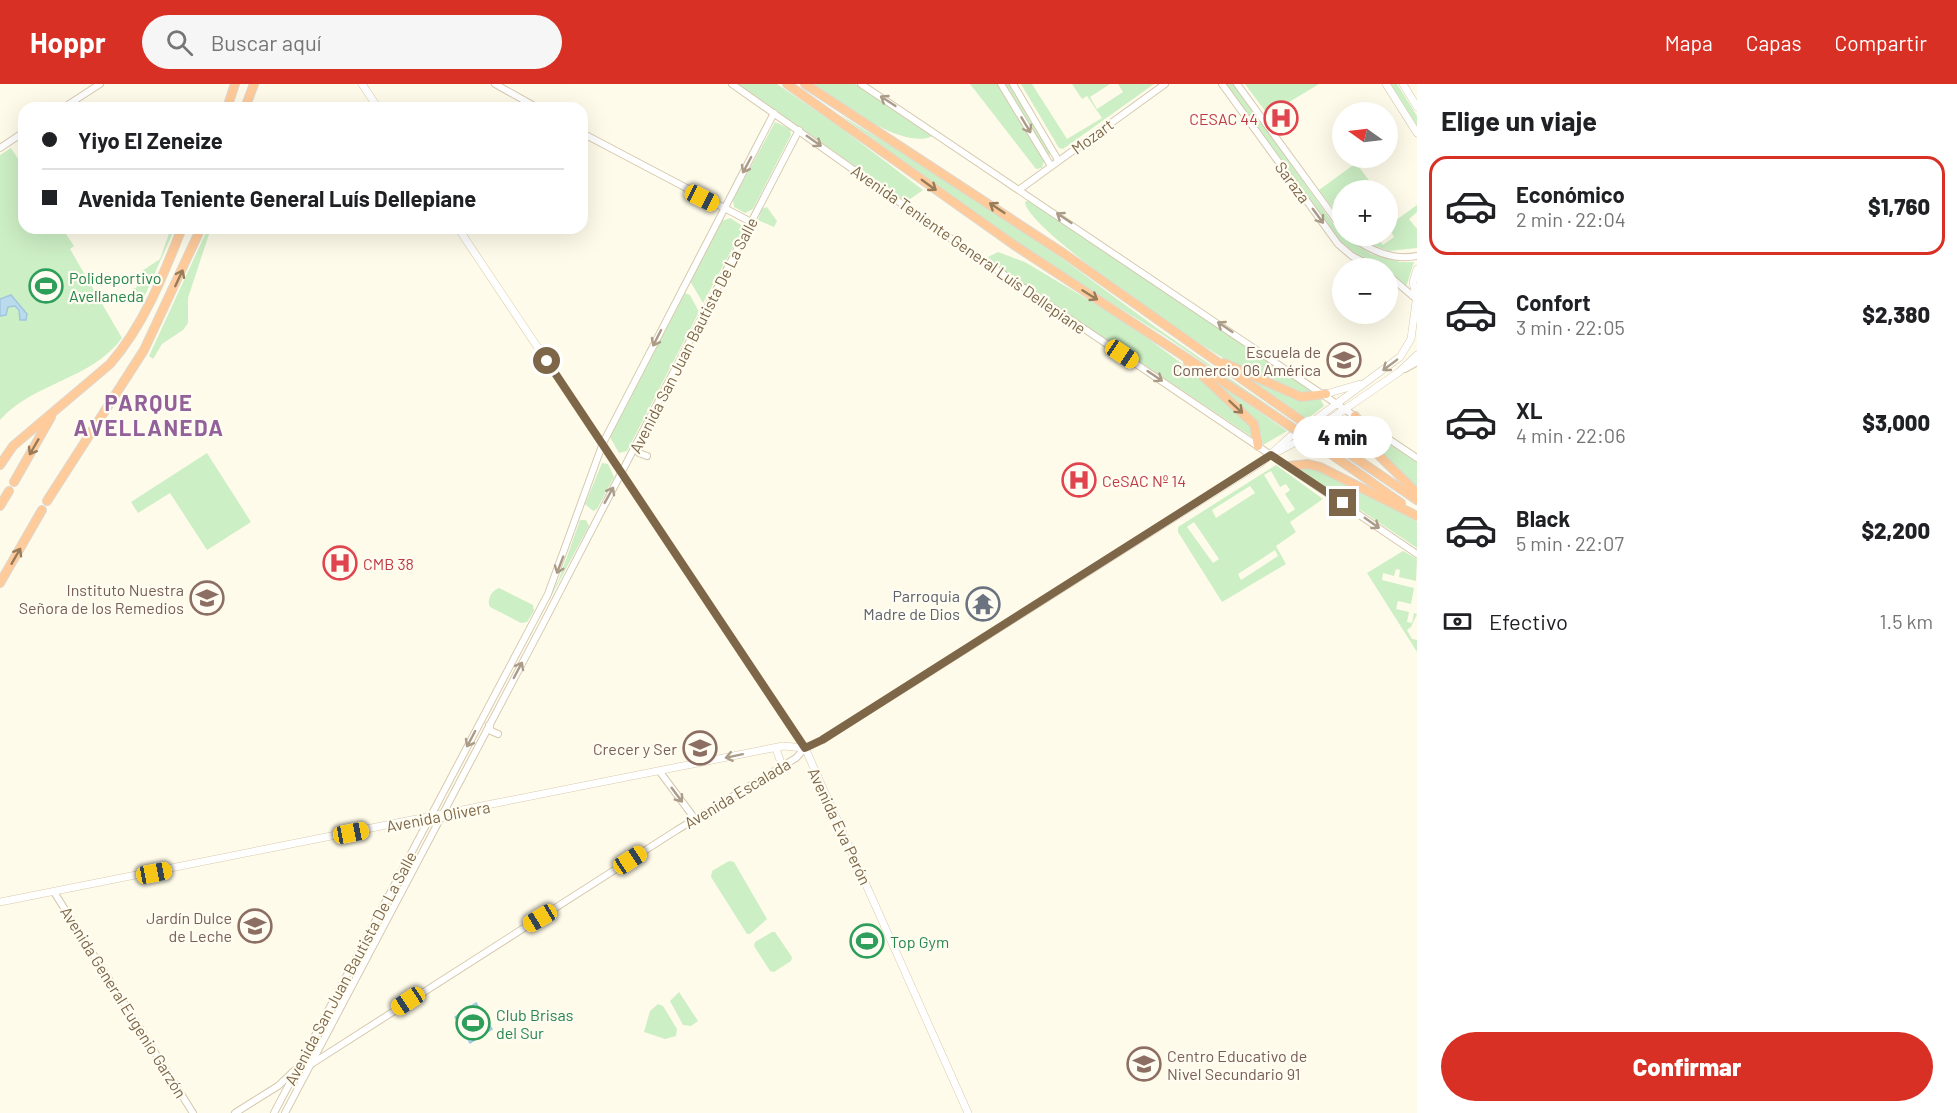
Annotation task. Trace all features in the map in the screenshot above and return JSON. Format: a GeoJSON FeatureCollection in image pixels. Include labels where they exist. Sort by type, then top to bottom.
{"type":"FeatureCollection","features":[{"type":"Feature","properties":{"kind":"highway"},"geometry":{"type":"LineString","coordinates":[[229,102],[235,84]]}},
{"type":"Feature","properties":{"kind":"highway"},"geometry":{"type":"LineString","coordinates":[[246,102],[253,84]]}},
{"type":"Feature","properties":{"kind":"highway"},"geometry":{"type":"LineString","coordinates":[[787,84],[1014,245],[1174,348],[1417,515]]}},
{"type":"Feature","properties":{"kind":"highway"},"geometry":{"type":"LineString","coordinates":[[805,84],[1054,247],[1207,356],[1417,500]]}},
{"type":"Feature","properties":{"kind":"highway"},"geometry":{"type":"LineString","coordinates":[[0,465],[13,446],[110,364],[131,338],[156,289],[179,234]]}},
{"type":"Feature","properties":{"kind":"highway"},"geometry":{"type":"LineString","coordinates":[[47,501],[144,350],[198,234]]}},
{"type":"Feature","properties":{"kind":"highway"},"geometry":{"type":"LineString","coordinates":[[1174,348],[1254,424],[1258,446]]}},
{"type":"Feature","properties":{"kind":"highway"},"geometry":{"type":"LineString","coordinates":[[1207,356],[1300,397],[1326,394]]}},
{"type":"Feature","properties":{"kind":"highway"},"geometry":{"type":"LineString","coordinates":[[14,482],[54,412]]}},
{"type":"Feature","properties":{"kind":"highway"},"geometry":{"type":"LineString","coordinates":[[1355,416],[1355,428],[1359,436],[1417,493]]}},
{"type":"Feature","properties":{"kind":"highway"},"geometry":{"type":"LineString","coordinates":[[1289,466],[1308,464],[1320,468],[1417,515]]}},
{"type":"Feature","properties":{"kind":"highway"},"geometry":{"type":"LineString","coordinates":[[0,507],[9,491]]}},
{"type":"Feature","properties":{"kind":"highway"},"geometry":{"type":"LineString","coordinates":[[0,584],[42,510]]}},
{"type":"Feature","properties":{"kind":"main road"},"geometry":{"type":"LineString","coordinates":[[362,84],[374,102]]}},
{"type":"Feature","properties":{"kind":"main road"},"geometry":{"type":"LineString","coordinates":[[1386,84],[1417,133]]}},
{"type":"Feature","properties":{"kind":"main road"},"geometry":{"type":"LineString","coordinates":[[1403,84],[1417,107]]}},
{"type":"Feature","properties":{"kind":"main road","name":"Avenida Eva Perón"},"geometry":{"type":"LineString","coordinates":[[462,234],[805,748],[968,1113]]}},
{"type":"Feature","properties":{"kind":"main road"},"geometry":{"type":"LineString","coordinates":[[1312,422],[1395,362],[1407,348],[1414,328],[1416,301],[1413,282],[1417,269]]}},
{"type":"Feature","properties":{"kind":"main road"},"geometry":{"type":"LineString","coordinates":[[1319,427],[1399,372],[1417,355]]}},
{"type":"Feature","properties":{"kind":"main road"},"geometry":{"type":"LineString","coordinates":[[1326,394],[1365,382]]}},
{"type":"Feature","properties":{"kind":"main road","name":"Avenida Escalada"},"geometry":{"type":"LineString","coordinates":[[1271,455],[1292,435]]}},
{"type":"Feature","properties":{"kind":"main road","name":"Avenida Escalada"},"geometry":{"type":"LineString","coordinates":[[805,748],[822,740],[1271,455],[1300,440]]}},
{"type":"Feature","properties":{"kind":"main road","name":"Avenida Olivera"},"geometry":{"type":"LineString","coordinates":[[0,902],[791,745],[805,748]]}},
{"type":"Feature","properties":{"kind":"main road"},"geometry":{"type":"LineString","coordinates":[[776,748],[782,766]]}},
{"type":"Feature","properties":{"kind":"street"},"geometry":{"type":"LineString","coordinates":[[72,102],[100,84]]}},
{"type":"Feature","properties":{"kind":"street"},"geometry":{"type":"LineString","coordinates":[[495,84],[527,102]]}},
{"type":"Feature","properties":{"kind":"street","name":"Avenida Teniente General Luís Dellepiane"},"geometry":{"type":"LineString","coordinates":[[732,84],[950,238],[1417,554]]}},
{"type":"Feature","properties":{"kind":"street"},"geometry":{"type":"LineString","coordinates":[[861,84],[1338,402],[1417,458]]}},
{"type":"Feature","properties":{"kind":"street"},"geometry":{"type":"LineString","coordinates":[[1001,84],[1051,166]]}},
{"type":"Feature","properties":{"kind":"street"},"geometry":{"type":"LineString","coordinates":[[1013,84],[1058,160]]}},
{"type":"Feature","properties":{"kind":"street","name":"Mozart"},"geometry":{"type":"LineString","coordinates":[[1020,189],[1165,84]]}},
{"type":"Feature","properties":{"kind":"street","name":"Saraza"},"geometry":{"type":"LineString","coordinates":[[1222,84],[1338,244],[1360,258]]}},
{"type":"Feature","properties":{"kind":"street","name":"Saraza"},"geometry":{"type":"LineString","coordinates":[[1237,84],[1332,214]]}},
{"type":"Feature","properties":{"kind":"street","name":"Avenida San Juan Bautista De La Salle"},"geometry":{"type":"LineString","coordinates":[[274,1113],[548,594],[603,443],[774,113]]}},
{"type":"Feature","properties":{"kind":"street","name":"Avenida San Juan Bautista De La Salle"},"geometry":{"type":"LineString","coordinates":[[285,1113],[799,130]]}},
{"type":"Feature","properties":{"kind":"street"},"geometry":{"type":"LineString","coordinates":[[0,148],[18,136]]}},
{"type":"Feature","properties":{"kind":"street"},"geometry":{"type":"LineString","coordinates":[[588,136],[751,222]]}},
{"type":"Feature","properties":{"kind":"street"},"geometry":{"type":"LineString","coordinates":[[1364,246],[1385,255],[1417,256]]}},
{"type":"Feature","properties":{"kind":"street"},"geometry":{"type":"LineString","coordinates":[[1398,284],[1416,301]]}},
{"type":"Feature","properties":{"kind":"street"},"geometry":{"type":"LineString","coordinates":[[1399,372],[1417,362]]}},
{"type":"Feature","properties":{"kind":"street"},"geometry":{"type":"LineString","coordinates":[[636,445],[639,453],[647,456]]}},
{"type":"Feature","properties":{"kind":"street"},"geometry":{"type":"LineString","coordinates":[[489,725],[491,731],[498,734]]}},
{"type":"Feature","properties":{"kind":"street","name":"Avenida Escalada"},"geometry":{"type":"LineString","coordinates":[[235,1113],[278,1086],[299,1067],[311,1064],[695,819],[796,758],[805,748]]}},
{"type":"Feature","properties":{"kind":"street"},"geometry":{"type":"LineString","coordinates":[[660,772],[695,819]]}},
{"type":"Feature","properties":{"kind":"street","name":"Avenida General Eugenio Garzón"},"geometry":{"type":"LineString","coordinates":[[54,891],[193,1113]]}},
{"type":"Feature","properties":{"kind":"street"},"geometry":{"type":"LineString","coordinates":[[325,1038],[327,1045],[336,1047]]}},
{"type":"Feature","properties":{"kind":"green space"},"geometry":{"type":"Polygon","coordinates":[[[738,84],[777,84],[837,125],[923,190],[906,202],[738,84]]]}},
{"type":"Feature","properties":{"kind":"green space"},"geometry":{"type":"Polygon","coordinates":[[[814,84],[855,84],[933,136],[920,139],[888,131],[814,84]]]}},
{"type":"Feature","properties":{"kind":"green space"},"geometry":{"type":"Polygon","coordinates":[[[970,84],[997,84],[1044,161],[1042,168],[1036,169],[970,84]]]}},
{"type":"Feature","properties":{"kind":"green space"},"geometry":{"type":"Polygon","coordinates":[[[1004,84],[1009,84],[1050,153],[1049,156],[1004,84]]]}},
{"type":"Feature","properties":{"kind":"green space"},"geometry":{"type":"Polygon","coordinates":[[[1021,84],[1032,84],[1067,139],[1102,118],[1087,96],[1082,99],[1072,84],[1110,84],[1090,97],[1097,109],[1123,92],[1118,84],[1154,84],[1063,149],[1059,148],[1021,84]]]}},
{"type":"Feature","properties":{"kind":"green space"},"geometry":{"type":"Polygon","coordinates":[[[1225,84],[1234,84],[1332,222],[1332,233],[1225,84]]]}},
{"type":"Feature","properties":{"kind":"green space"},"geometry":{"type":"Polygon","coordinates":[[[1245,84],[1319,84],[1268,115],[1245,84]]]}},
{"type":"Feature","properties":{"kind":"green space"},"geometry":{"type":"Polygon","coordinates":[[[1388,84],[1397,84],[1417,116],[1417,130],[1388,84]]]}},
{"type":"Feature","properties":{"kind":"green space"},"geometry":{"type":"Polygon","coordinates":[[[839,114],[947,180],[1056,254],[1154,326],[1417,508],[1163,335],[1065,274],[963,205],[839,114]]]}},
{"type":"Feature","properties":{"kind":"green space"},"geometry":{"type":"Polygon","coordinates":[[[775,122],[790,129],[791,135],[753,209],[745,213],[734,207],[733,200],[775,122]]]}},
{"type":"Feature","properties":{"kind":"green space","name":"Polideportivo Avellaneda"},"geometry":{"type":"Polygon","coordinates":[[[11,148],[18,159],[18,234],[66,234],[74,246],[70,249],[122,338],[95,363],[29,397],[0,420],[0,155],[11,148]]]}},
{"type":"Feature","properties":{"kind":"green space"},"geometry":{"type":"Polygon","coordinates":[[[1349,168],[1360,168],[1369,180],[1333,180],[1349,168]]]}},
{"type":"Feature","properties":{"kind":"green space"},"geometry":{"type":"Polygon","coordinates":[[[1332,181],[1332,207],[1319,190],[1332,181]]]}},
{"type":"Feature","properties":{"kind":"green space"},"geometry":{"type":"Polygon","coordinates":[[[1029,200],[1312,389],[1314,393],[1302,396],[1232,363],[1153,312],[1053,236],[1033,216],[1025,202],[1029,200]]]}},
{"type":"Feature","properties":{"kind":"green space"},"geometry":{"type":"Polygon","coordinates":[[[1417,205],[1417,212],[1409,219],[1417,229],[1417,248],[1389,251],[1376,246],[1398,246],[1398,219],[1417,205]]]}},
{"type":"Feature","properties":{"kind":"green space"},"geometry":{"type":"Polygon","coordinates":[[[767,207],[777,221],[774,227],[758,220],[762,209],[767,207]]]}},
{"type":"Feature","properties":{"kind":"green space"},"geometry":{"type":"Polygon","coordinates":[[[730,218],[744,227],[703,303],[690,281],[722,221],[730,218]]]}},
{"type":"Feature","properties":{"kind":"green space"},"geometry":{"type":"Polygon","coordinates":[[[169,234],[172,234],[141,304],[131,289],[136,288],[140,280],[136,275],[160,259],[169,234]]]}},
{"type":"Feature","properties":{"kind":"green space"},"geometry":{"type":"Polygon","coordinates":[[[205,234],[209,234],[188,298],[188,323],[183,330],[162,344],[153,359],[149,356],[205,234]]]}},
{"type":"Feature","properties":{"kind":"green space"},"geometry":{"type":"Polygon","coordinates":[[[1346,246],[1358,246],[1371,254],[1386,258],[1361,258],[1346,246]]]}},
{"type":"Feature","properties":{"kind":"green space"},"geometry":{"type":"Polygon","coordinates":[[[998,252],[1025,262],[1127,323],[1196,374],[1252,426],[1252,437],[995,265],[988,257],[998,252]]]}},
{"type":"Feature","properties":{"kind":"green space"},"geometry":{"type":"Polygon","coordinates":[[[1398,261],[1414,262],[1406,287],[1398,280],[1398,261]]]}},
{"type":"Feature","properties":{"kind":"green space"},"geometry":{"type":"Polygon","coordinates":[[[685,293],[690,295],[699,312],[627,451],[619,453],[610,437],[685,293]]]}},
{"type":"Feature","properties":{"kind":"green space"},"geometry":{"type":"Polygon","coordinates":[[[1247,375],[1303,400],[1320,398],[1324,406],[1307,419],[1245,378],[1247,375]]]}},
{"type":"Feature","properties":{"kind":"green space"},"geometry":{"type":"Polygon","coordinates":[[[1212,379],[1287,431],[1263,445],[1259,431],[1212,379]]]}},
{"type":"Feature","properties":{"kind":"green space"},"geometry":{"type":"Polygon","coordinates":[[[1362,424],[1417,462],[1417,488],[1359,431],[1362,424]]]}},
{"type":"Feature","properties":{"kind":"green space"},"geometry":{"type":"Polygon","coordinates":[[[207,453],[251,522],[207,550],[170,493],[138,513],[131,502],[207,453]]]}},
{"type":"Feature","properties":{"kind":"green space"},"geometry":{"type":"Polygon","coordinates":[[[602,463],[608,464],[614,477],[597,509],[593,511],[585,504],[602,463]]]}},
{"type":"Feature","properties":{"kind":"green space"},"geometry":{"type":"Polygon","coordinates":[[[1276,465],[1323,499],[1290,522],[1296,532],[1276,546],[1286,564],[1222,602],[1178,532],[1178,527],[1276,465]],[[1271,471],[1264,475],[1288,514],[1295,509],[1285,494],[1290,490],[1286,484],[1280,487],[1271,471]],[[1250,486],[1212,510],[1216,518],[1255,493],[1250,486]],[[1194,522],[1187,527],[1213,563],[1219,559],[1194,522]],[[1275,550],[1238,574],[1241,580],[1278,556],[1275,550]]]}},
{"type":"Feature","properties":{"kind":"green space"},"geometry":{"type":"Polygon","coordinates":[[[1306,465],[1394,507],[1417,522],[1417,548],[1301,470],[1306,465]]]}},
{"type":"Feature","properties":{"kind":"green space"},"geometry":{"type":"Polygon","coordinates":[[[580,520],[586,520],[589,526],[542,613],[559,579],[580,520]]]}},
{"type":"Feature","properties":{"kind":"green space"},"geometry":{"type":"Polygon","coordinates":[[[1403,551],[1417,559],[1416,581],[1399,577],[1400,570],[1396,569],[1394,576],[1383,573],[1382,580],[1414,588],[1411,604],[1398,601],[1396,609],[1409,612],[1407,622],[1412,623],[1414,613],[1417,614],[1411,627],[1407,630],[1412,639],[1417,640],[1417,652],[1367,573],[1403,551]]]}},
{"type":"Feature","properties":{"kind":"green space"},"geometry":{"type":"Polygon","coordinates":[[[499,588],[533,605],[534,611],[527,622],[521,623],[490,607],[490,596],[499,588]]]}},
{"type":"Feature","properties":{"kind":"green space"},"geometry":{"type":"Polygon","coordinates":[[[729,861],[734,862],[767,919],[750,934],[747,934],[711,877],[712,871],[729,861]]]}},
{"type":"Feature","properties":{"kind":"green space"},"geometry":{"type":"Polygon","coordinates":[[[775,932],[792,957],[791,961],[774,972],[770,971],[754,946],[755,942],[775,932]]]}},
{"type":"Feature","properties":{"kind":"green space"},"geometry":{"type":"Polygon","coordinates":[[[679,992],[698,1021],[691,1026],[683,1025],[670,1001],[679,992]]]}},
{"type":"Feature","properties":{"kind":"green space"},"geometry":{"type":"Polygon","coordinates":[[[658,1004],[663,1006],[677,1029],[676,1036],[665,1039],[644,1032],[650,1011],[658,1004]]]}},
{"type":"Feature","properties":{"kind":"water"},"geometry":{"type":"Polygon","coordinates":[[[11,295],[27,314],[26,320],[20,320],[19,310],[15,306],[8,307],[6,315],[0,316],[0,299],[11,295]]]}},
{"type":"Feature","properties":{"kind":"water","name":"Club Brisas del Sur"},"geometry":{"type":"Polygon","coordinates":[[[476,1003],[492,1029],[470,1043],[455,1017],[476,1003]]]}},
{"type":"Feature","properties":{"kind":"place","name":"CESAC 44"},"geometry":{"type":"Point","coordinates":[1281,118]}},
{"type":"Feature","properties":{"kind":"place","name":"Polideportivo Avellaneda"},"geometry":{"type":"Point","coordinates":[46,286]}},
{"type":"Feature","properties":{"kind":"place","name":"Escuela de Comercio 06 América"},"geometry":{"type":"Point","coordinates":[1344,360]}},
{"type":"Feature","properties":{"kind":"place","name":"CeSAC Nº 14"},"geometry":{"type":"Point","coordinates":[1079,480]}},
{"type":"Feature","properties":{"kind":"place","name":"CMB 38"},"geometry":{"type":"Point","coordinates":[340,563]}},
{"type":"Feature","properties":{"kind":"place","name":"Instituto Nuestra Señora de los Remedios"},"geometry":{"type":"Point","coordinates":[207,598]}},
{"type":"Feature","properties":{"kind":"place","name":"Parroquia Madre de Dios"},"geometry":{"type":"Point","coordinates":[983,604]}},
{"type":"Feature","properties":{"kind":"place","name":"Crecer y Ser"},"geometry":{"type":"Point","coordinates":[700,748]}},
{"type":"Feature","properties":{"kind":"place","name":"Jardín Dulce de Leche"},"geometry":{"type":"Point","coordinates":[255,926]}},
{"type":"Feature","properties":{"kind":"place","name":"Top Gym"},"geometry":{"type":"Point","coordinates":[867,941]}},
{"type":"Feature","properties":{"kind":"place","name":"Club Brisas del Sur"},"geometry":{"type":"Point","coordinates":[473,1023]}},
{"type":"Feature","properties":{"kind":"place","name":"Centro Educativo de Nivel Secundario 91"},"geometry":{"type":"Point","coordinates":[1144,1064]}},
{"type":"Feature","properties":{"kind":"district","name":"PARQUE AVELLANEDA"},"geometry":{"type":"Point","coordinates":[149,414]}},
{"type":"Feature","properties":{"kind":"route"},"geometry":{"type":"LineString","coordinates":[[547,361],[805,748],[822,740],[1271,455],[1343,503]]}}]}
